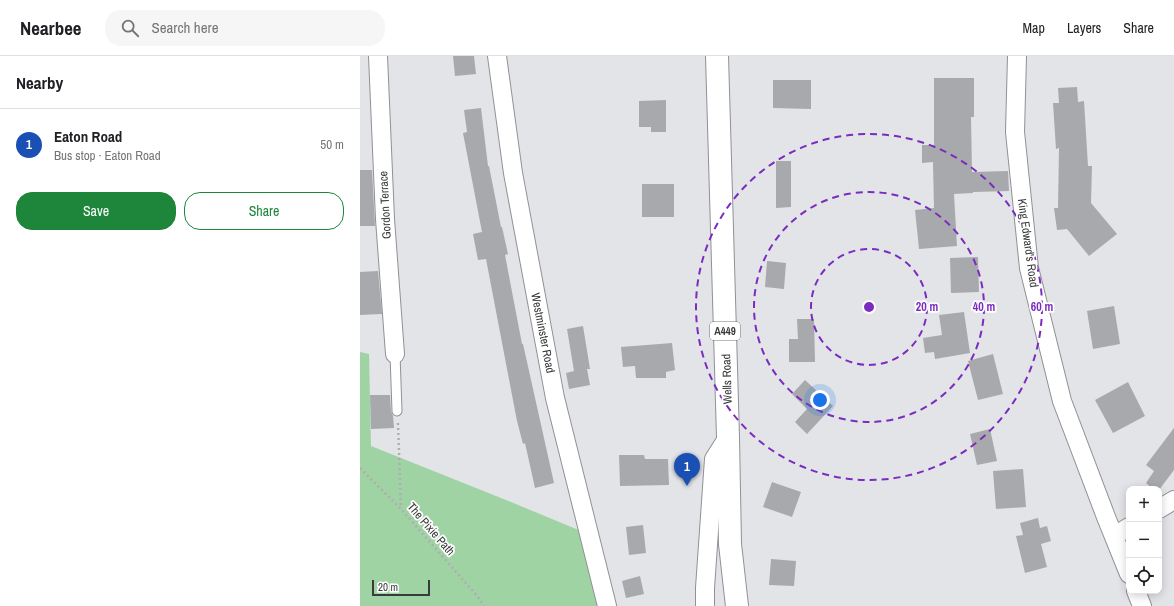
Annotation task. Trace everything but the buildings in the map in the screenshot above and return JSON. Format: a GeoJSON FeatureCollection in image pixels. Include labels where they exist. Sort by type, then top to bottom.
{"type":"FeatureCollection","features":[{"type":"Feature","properties":{"kind":"highway","name":"Wells Road"},"geometry":{"type":"LineString","coordinates":[[717,56],[730,544],[737,606]]}},
{"type":"Feature","properties":{"kind":"street","name":"Gordon Terrace"},"geometry":{"type":"LineString","coordinates":[[378,56],[385,218],[395,354]]}},
{"type":"Feature","properties":{"kind":"street","name":"Westminster Road"},"geometry":{"type":"LineString","coordinates":[[497,56],[513,173],[555,398],[607,606]]}},
{"type":"Feature","properties":{"kind":"street","name":"King Edward's Road"},"geometry":{"type":"LineString","coordinates":[[1016,56],[1015,132],[1029,268],[1062,401],[1122,532],[1126,558]]}},
{"type":"Feature","properties":{"kind":"street"},"geometry":{"type":"LineString","coordinates":[[705,606],[714,459],[728,437]]}},
{"type":"Feature","properties":{"kind":"street"},"geometry":{"type":"LineString","coordinates":[[1162,507],[1174,500]]}},
{"type":"Feature","properties":{"kind":"street"},"geometry":{"type":"LineString","coordinates":[[1137,594],[1142,606]]}},
{"type":"Feature","properties":{"kind":"lane"},"geometry":{"type":"LineString","coordinates":[[395,354],[397,411]]}},
{"type":"Feature","properties":{"kind":"path"},"geometry":{"type":"LineString","coordinates":[[397,411],[401,509]]}},
{"type":"Feature","properties":{"kind":"path","name":"The Pixie Path"},"geometry":{"type":"LineString","coordinates":[[360,468],[401,509],[478,597],[484,606]]}},
{"type":"Feature","properties":{"kind":"green space"},"geometry":{"type":"Polygon","coordinates":[[[360,352],[369,354],[371,446],[586,533],[603,606],[360,606],[360,352]]]}},
{"type":"Feature","properties":{"kind":"place","name":"Eaton Road"},"geometry":{"type":"Point","coordinates":[687,486]}}]}
